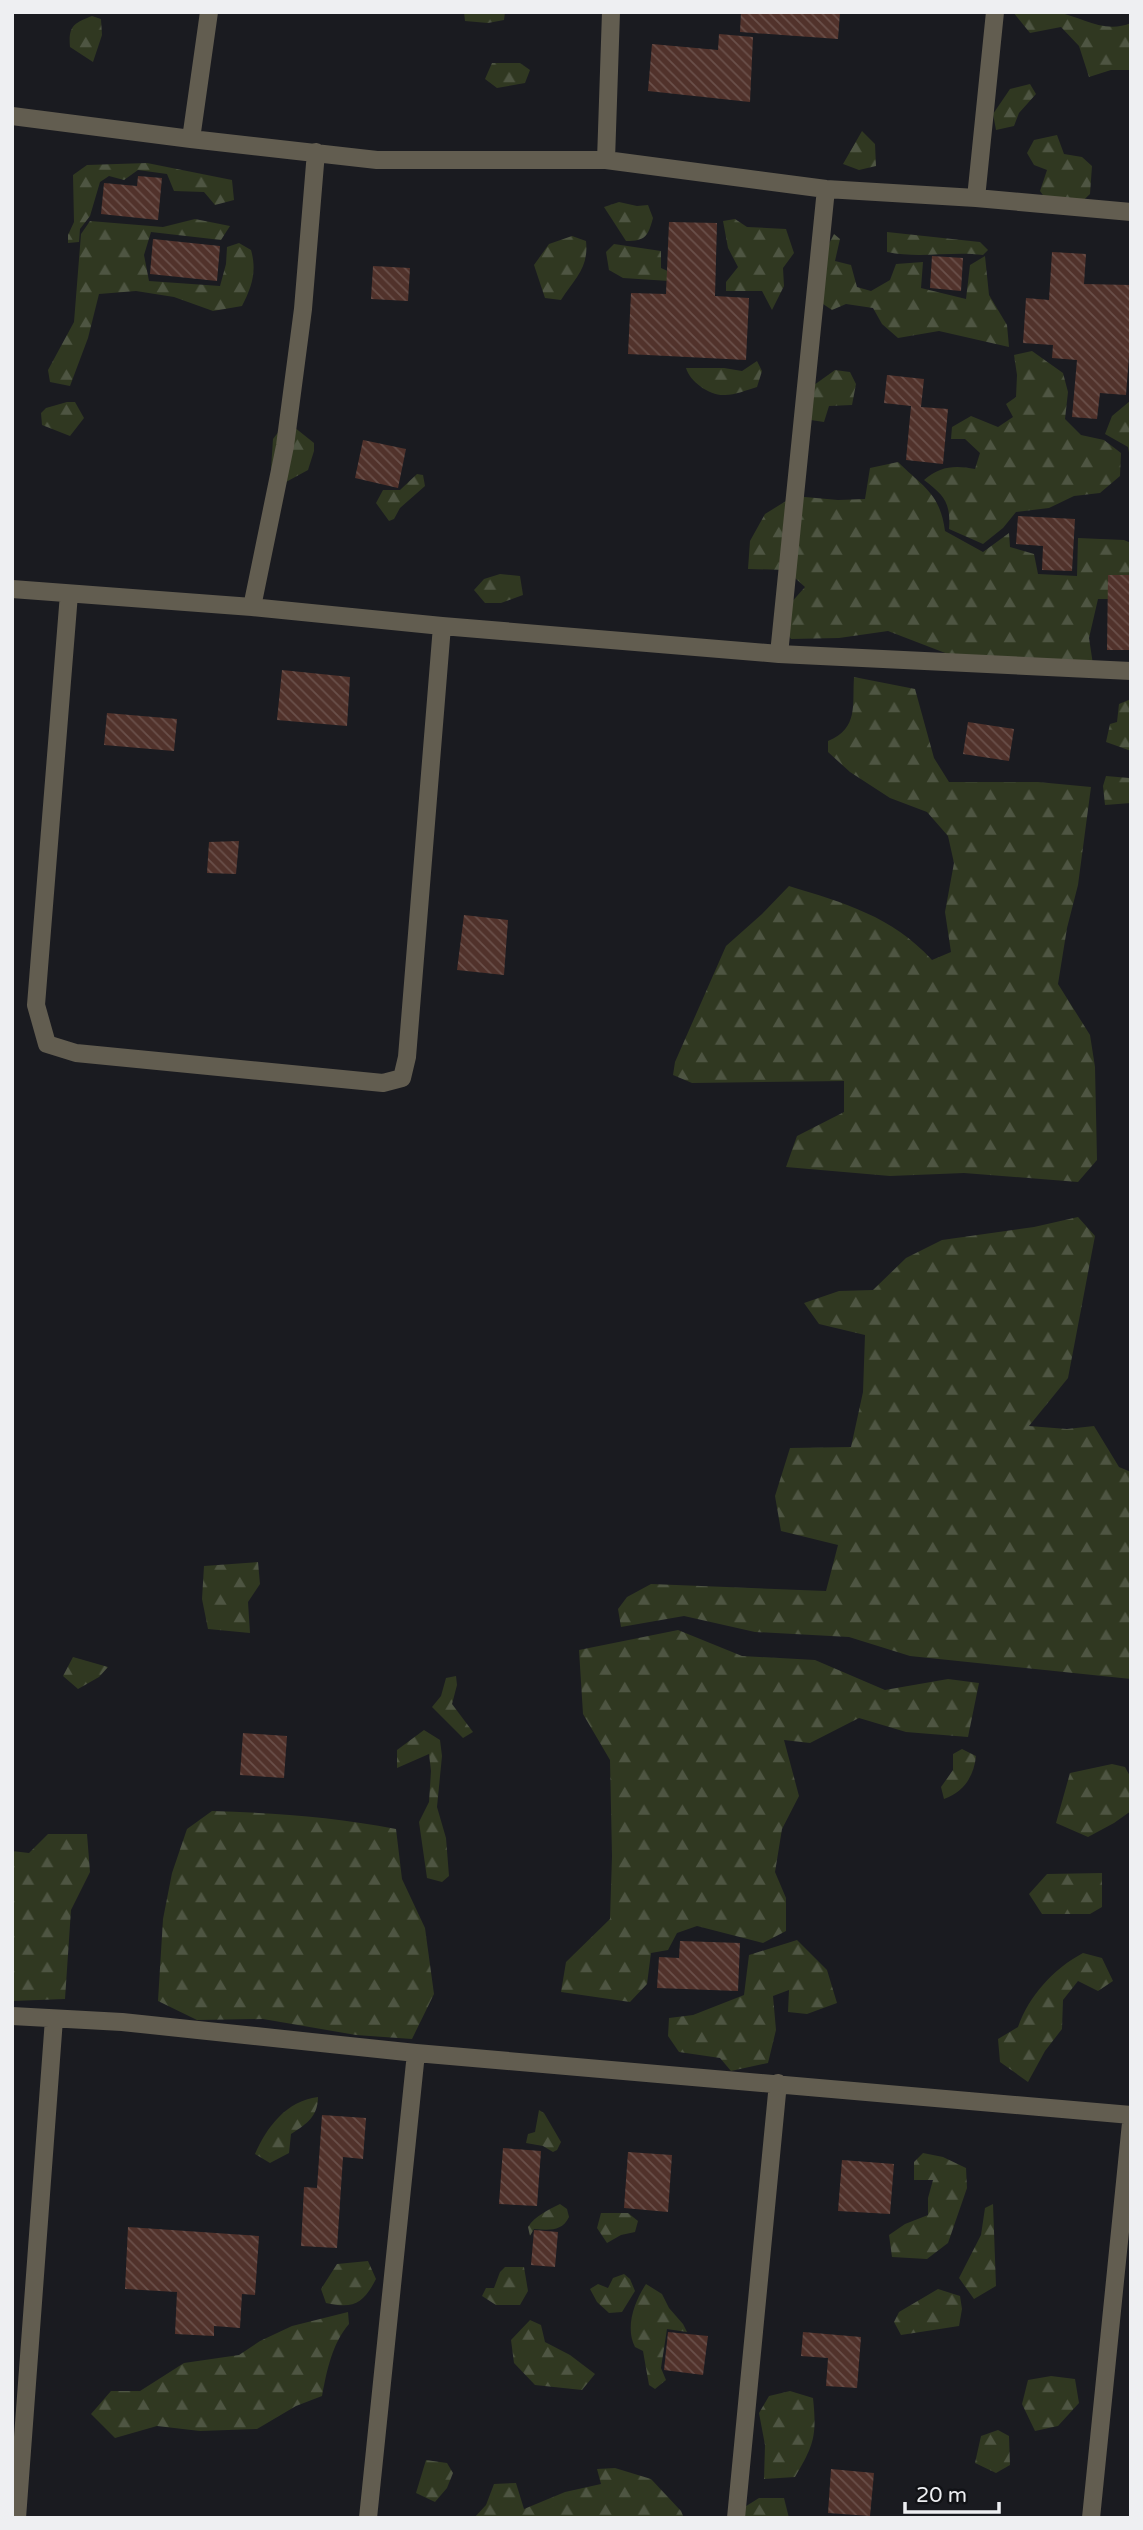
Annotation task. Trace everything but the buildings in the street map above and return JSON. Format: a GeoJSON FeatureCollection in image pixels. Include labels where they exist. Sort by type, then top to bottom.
{"type":"FeatureCollection","features":[{"type":"Feature","properties":{"kind":"street"},"geometry":{"type":"LineString","coordinates":[[191,139],[209,12]]}},
{"type":"Feature","properties":{"kind":"street"},"geometry":{"type":"LineString","coordinates":[[606,160],[611,12]]}},
{"type":"Feature","properties":{"kind":"street"},"geometry":{"type":"LineString","coordinates":[[976,198],[995,12]]}},
{"type":"Feature","properties":{"kind":"street"},"geometry":{"type":"LineString","coordinates":[[12,116],[377,160],[606,160],[826,188],[1131,212]]}},
{"type":"Feature","properties":{"kind":"street"},"geometry":{"type":"LineString","coordinates":[[251,607],[285,446],[303,309],[316,152]]}},
{"type":"Feature","properties":{"kind":"street"},"geometry":{"type":"LineString","coordinates":[[779,654],[826,188]]}},
{"type":"Feature","properties":{"kind":"street"},"geometry":{"type":"LineString","coordinates":[[12,589],[251,607],[779,654],[1131,671]]}},
{"type":"Feature","properties":{"kind":"street"},"geometry":{"type":"LineString","coordinates":[[69,594],[36,1005],[47,1044],[76,1053],[383,1083],[402,1078],[407,1057],[442,626]]}},
{"type":"Feature","properties":{"kind":"street"},"geometry":{"type":"LineString","coordinates":[[12,2016],[122,2022],[416,2053],[1131,2115]]}},
{"type":"Feature","properties":{"kind":"street"},"geometry":{"type":"LineString","coordinates":[[17,2518],[54,2019]]}},
{"type":"Feature","properties":{"kind":"street"},"geometry":{"type":"LineString","coordinates":[[368,2518],[416,2053]]}},
{"type":"Feature","properties":{"kind":"street"},"geometry":{"type":"LineString","coordinates":[[736,2518],[778,2083]]}},
{"type":"Feature","properties":{"kind":"street"},"geometry":{"type":"LineString","coordinates":[[1091,2518],[1131,2123]]}},
{"type":"Feature","properties":{"kind":"green space"},"geometry":{"type":"Polygon","coordinates":[[[464,12],[505,12],[504,20],[488,23],[465,21],[464,12]]]}},
{"type":"Feature","properties":{"kind":"green space"},"geometry":{"type":"Polygon","coordinates":[[[1013,12],[1057,12],[1112,27],[1131,23],[1131,70],[1111,70],[1089,77],[1079,46],[1061,27],[1030,33],[1013,12]]]}},
{"type":"Feature","properties":{"kind":"green space"},"geometry":{"type":"Polygon","coordinates":[[[92,16],[101,19],[102,35],[93,62],[70,47],[71,30],[92,16]]]}},
{"type":"Feature","properties":{"kind":"green space"},"geometry":{"type":"Polygon","coordinates":[[[492,63],[520,63],[530,70],[525,83],[497,88],[485,79],[492,63]]]}},
{"type":"Feature","properties":{"kind":"green space"},"geometry":{"type":"Polygon","coordinates":[[[1030,84],[1036,94],[1019,113],[1014,126],[996,130],[993,114],[1010,89],[1030,84]]]}},
{"type":"Feature","properties":{"kind":"green space"},"geometry":{"type":"Polygon","coordinates":[[[862,131],[875,144],[876,166],[859,170],[843,164],[862,131]]]}},
{"type":"Feature","properties":{"kind":"green space"},"geometry":{"type":"Polygon","coordinates":[[[1057,135],[1064,154],[1082,157],[1092,166],[1090,194],[1069,214],[1056,213],[1040,191],[1047,170],[1034,165],[1027,153],[1034,140],[1057,135]]]}},
{"type":"Feature","properties":{"kind":"green space"},"geometry":{"type":"Polygon","coordinates":[[[147,163],[232,180],[234,200],[215,205],[204,192],[174,191],[167,174],[138,170],[124,180],[109,176],[100,182],[90,216],[80,229],[79,242],[68,243],[68,235],[74,222],[73,175],[87,165],[147,163]]]}},
{"type":"Feature","properties":{"kind":"green space"},"geometry":{"type":"Polygon","coordinates":[[[619,202],[637,206],[648,205],[653,218],[645,236],[626,241],[604,207],[619,202]]]}},
{"type":"Feature","properties":{"kind":"green space"},"geometry":{"type":"Polygon","coordinates":[[[195,219],[230,226],[221,240],[151,232],[144,255],[149,281],[220,286],[227,247],[239,243],[251,250],[254,265],[251,285],[242,306],[213,311],[174,297],[136,291],[99,294],[88,338],[70,386],[50,382],[48,370],[74,322],[81,234],[90,221],[163,227],[195,219]]]}},
{"type":"Feature","properties":{"kind":"green space"},"geometry":{"type":"Polygon","coordinates":[[[735,219],[747,227],[786,229],[794,253],[783,268],[784,286],[772,310],[762,291],[726,291],[726,282],[738,267],[728,248],[723,221],[735,219]]]}},
{"type":"Feature","properties":{"kind":"green space"},"geometry":{"type":"Polygon","coordinates":[[[887,232],[980,242],[988,250],[983,255],[911,255],[887,252],[887,232]]]}},
{"type":"Feature","properties":{"kind":"green space"},"geometry":{"type":"Polygon","coordinates":[[[834,234],[840,239],[835,261],[851,265],[857,287],[871,291],[890,280],[896,264],[923,262],[921,288],[966,299],[970,265],[985,256],[989,295],[1007,325],[1009,347],[939,331],[898,338],[882,324],[873,308],[846,304],[832,310],[814,298],[819,263],[834,234]]]}},
{"type":"Feature","properties":{"kind":"green space"},"geometry":{"type":"Polygon","coordinates":[[[572,236],[586,241],[583,266],[561,300],[545,298],[534,265],[549,244],[572,236]]]}},
{"type":"Feature","properties":{"kind":"green space"},"geometry":{"type":"Polygon","coordinates":[[[614,244],[661,251],[661,268],[672,273],[669,281],[623,278],[609,270],[606,252],[614,244]]]}},
{"type":"Feature","properties":{"kind":"green space"},"geometry":{"type":"Polygon","coordinates":[[[1032,351],[1063,373],[1068,392],[1065,419],[1081,435],[1104,440],[1121,453],[1120,476],[1100,493],[1074,496],[1049,508],[1016,512],[1003,528],[983,544],[949,529],[949,512],[945,500],[924,480],[948,468],[975,469],[980,453],[965,439],[951,439],[952,427],[971,416],[998,427],[1013,417],[1006,404],[1016,397],[1014,355],[1032,351]]]}},
{"type":"Feature","properties":{"kind":"green space"},"geometry":{"type":"Polygon","coordinates":[[[757,361],[762,371],[757,387],[729,395],[719,395],[701,387],[686,368],[742,371],[757,361]]]}},
{"type":"Feature","properties":{"kind":"green space"},"geometry":{"type":"Polygon","coordinates":[[[835,370],[850,372],[856,384],[852,405],[829,406],[824,422],[804,419],[814,385],[835,370]]]}},
{"type":"Feature","properties":{"kind":"green space"},"geometry":{"type":"Polygon","coordinates":[[[1131,393],[1131,464],[1128,447],[1105,434],[1112,416],[1130,401],[1131,393]]]}},
{"type":"Feature","properties":{"kind":"green space"},"geometry":{"type":"Polygon","coordinates":[[[75,402],[84,418],[70,436],[42,425],[41,413],[46,408],[75,402]]]}},
{"type":"Feature","properties":{"kind":"green space"},"geometry":{"type":"Polygon","coordinates":[[[283,426],[294,427],[314,443],[308,470],[286,482],[271,469],[273,439],[283,426]]]}},
{"type":"Feature","properties":{"kind":"green space"},"geometry":{"type":"Polygon","coordinates":[[[898,462],[935,499],[945,531],[983,552],[1009,533],[1010,547],[1034,554],[1038,574],[1077,576],[1078,538],[1124,540],[1131,543],[1131,599],[1098,599],[1089,638],[1094,671],[953,656],[888,631],[839,638],[791,639],[781,624],[789,605],[805,587],[786,570],[748,569],[750,541],[765,514],[794,496],[838,500],[865,499],[870,468],[898,462]]]}},
{"type":"Feature","properties":{"kind":"green space"},"geometry":{"type":"Polygon","coordinates":[[[417,474],[423,475],[425,486],[389,521],[376,503],[383,490],[400,490],[417,474]]]}},
{"type":"Feature","properties":{"kind":"green space"},"geometry":{"type":"Polygon","coordinates":[[[500,574],[520,576],[523,595],[501,603],[485,603],[474,590],[484,579],[500,574]]]}},
{"type":"Feature","properties":{"kind":"green space"},"geometry":{"type":"Polygon","coordinates":[[[854,677],[915,689],[934,758],[949,782],[1038,782],[1091,787],[1078,885],[1067,928],[1058,984],[1090,1035],[1095,1067],[1097,1160],[1078,1182],[964,1173],[890,1176],[786,1167],[797,1136],[844,1112],[844,1081],[692,1083],[673,1075],[675,1062],[726,946],[789,886],[848,905],[884,922],[901,932],[932,960],[951,952],[945,912],[954,863],[948,836],[927,812],[890,798],[850,772],[828,752],[828,741],[845,729],[852,715],[854,677]]]}},
{"type":"Feature","properties":{"kind":"green space"},"geometry":{"type":"Polygon","coordinates":[[[1131,699],[1131,751],[1106,742],[1110,724],[1117,722],[1119,704],[1131,699]]]}},
{"type":"Feature","properties":{"kind":"green space"},"geometry":{"type":"Polygon","coordinates":[[[1131,766],[1131,803],[1105,805],[1103,786],[1106,776],[1129,778],[1131,766]]]}},
{"type":"Feature","properties":{"kind":"green space"},"geometry":{"type":"Polygon","coordinates":[[[1078,1217],[1095,1236],[1068,1378],[1029,1426],[1067,1429],[1094,1426],[1119,1467],[1131,1472],[1131,1679],[910,1656],[849,1637],[755,1632],[684,1616],[621,1627],[618,1609],[627,1597],[651,1584],[826,1591],[838,1545],[781,1531],[775,1496],[790,1448],[851,1447],[863,1392],[865,1335],[819,1324],[804,1303],[839,1291],[873,1290],[906,1258],[942,1240],[1034,1227],[1078,1217]]]}},
{"type":"Feature","properties":{"kind":"green space"},"geometry":{"type":"Polygon","coordinates":[[[258,1562],[260,1584],[248,1602],[250,1633],[208,1629],[202,1599],[204,1566],[258,1562]]]}},
{"type":"Feature","properties":{"kind":"green space"},"geometry":{"type":"Polygon","coordinates":[[[678,1630],[742,1656],[815,1660],[885,1690],[948,1679],[979,1683],[968,1737],[906,1732],[859,1718],[810,1743],[784,1740],[799,1796],[782,1829],[775,1872],[786,1898],[786,1931],[763,1943],[697,1926],[677,1933],[668,1950],[651,1953],[647,1984],[630,2002],[561,1992],[566,1962],[610,1919],[610,1760],[583,1714],[579,1650],[678,1630]]]}},
{"type":"Feature","properties":{"kind":"green space"},"geometry":{"type":"Polygon","coordinates":[[[73,1657],[108,1667],[99,1677],[78,1689],[63,1676],[73,1657]]]}},
{"type":"Feature","properties":{"kind":"green space"},"geometry":{"type":"Polygon","coordinates":[[[456,1676],[457,1685],[452,1704],[473,1732],[463,1738],[432,1707],[441,1696],[446,1678],[456,1676]]]}},
{"type":"Feature","properties":{"kind":"green space"},"geometry":{"type":"Polygon","coordinates":[[[424,1730],[440,1740],[442,1756],[437,1807],[446,1838],[449,1876],[442,1882],[427,1878],[419,1822],[429,1802],[429,1754],[397,1768],[397,1750],[424,1730]]]}},
{"type":"Feature","properties":{"kind":"green space"},"geometry":{"type":"Polygon","coordinates":[[[962,1749],[976,1756],[973,1770],[962,1788],[944,1799],[941,1787],[953,1770],[953,1754],[962,1749]]]}},
{"type":"Feature","properties":{"kind":"green space"},"geometry":{"type":"Polygon","coordinates":[[[1112,1764],[1125,1767],[1131,1778],[1131,1811],[1088,1837],[1056,1823],[1070,1773],[1112,1764]]]}},
{"type":"Feature","properties":{"kind":"green space"},"geometry":{"type":"Polygon","coordinates":[[[212,1811],[304,1816],[396,1829],[402,1879],[425,1928],[434,1994],[412,2039],[356,2035],[263,2019],[197,2020],[158,2001],[163,1919],[172,1873],[187,1829],[212,1811]]]}},
{"type":"Feature","properties":{"kind":"green space"},"geometry":{"type":"Polygon","coordinates":[[[48,1834],[87,1834],[90,1872],[71,1910],[65,1999],[12,2001],[12,1851],[29,1853],[48,1834]]]}},
{"type":"Feature","properties":{"kind":"green space"},"geometry":{"type":"Polygon","coordinates":[[[1102,1873],[1102,1907],[1090,1914],[1042,1914],[1029,1894],[1047,1874],[1102,1873]]]}},
{"type":"Feature","properties":{"kind":"green space"},"geometry":{"type":"Polygon","coordinates":[[[797,1940],[827,1970],[837,2003],[807,2014],[788,2012],[789,1990],[773,1996],[776,2030],[768,2063],[731,2071],[720,2058],[679,2052],[668,2036],[669,2018],[693,2015],[744,1995],[749,1955],[797,1940]]]}},
{"type":"Feature","properties":{"kind":"green space"},"geometry":{"type":"Polygon","coordinates":[[[1083,1953],[1102,1958],[1113,1981],[1098,1991],[1078,1981],[1063,2000],[1062,2029],[1045,2051],[1028,2082],[1000,2062],[998,2039],[1018,2027],[1043,1984],[1083,1953]]]}},
{"type":"Feature","properties":{"kind":"green space"},"geometry":{"type":"Polygon","coordinates":[[[318,2097],[316,2109],[310,2119],[291,2134],[289,2153],[270,2163],[255,2154],[265,2134],[279,2117],[296,2104],[318,2097]]]}},
{"type":"Feature","properties":{"kind":"green space"},"geometry":{"type":"Polygon","coordinates":[[[539,2110],[544,2113],[561,2142],[553,2152],[543,2146],[526,2143],[528,2134],[535,2132],[539,2110]]]}},
{"type":"Feature","properties":{"kind":"green space"},"geometry":{"type":"Polygon","coordinates":[[[923,2153],[943,2157],[966,2168],[967,2188],[948,2243],[927,2259],[892,2257],[889,2235],[905,2224],[928,2215],[928,2198],[933,2180],[914,2180],[914,2162],[923,2153]]]}},
{"type":"Feature","properties":{"kind":"green space"},"geometry":{"type":"Polygon","coordinates":[[[560,2204],[567,2209],[569,2217],[566,2222],[554,2229],[534,2229],[530,2236],[528,2227],[531,2223],[560,2204]]]}},
{"type":"Feature","properties":{"kind":"green space"},"geometry":{"type":"Polygon","coordinates":[[[993,2204],[996,2286],[974,2299],[959,2278],[981,2235],[985,2208],[993,2204]]]}},
{"type":"Feature","properties":{"kind":"green space"},"geometry":{"type":"Polygon","coordinates":[[[601,2213],[628,2213],[638,2221],[635,2232],[621,2235],[607,2243],[597,2228],[601,2213]]]}},
{"type":"Feature","properties":{"kind":"green space"},"geometry":{"type":"Polygon","coordinates":[[[368,2261],[376,2279],[362,2299],[351,2305],[326,2303],[321,2289],[337,2264],[368,2261]]]}},
{"type":"Feature","properties":{"kind":"green space"},"geometry":{"type":"Polygon","coordinates":[[[505,2267],[524,2267],[528,2291],[520,2305],[496,2305],[482,2296],[486,2288],[494,2288],[500,2272],[505,2267]]]}},
{"type":"Feature","properties":{"kind":"green space"},"geometry":{"type":"Polygon","coordinates":[[[624,2274],[630,2279],[635,2291],[622,2312],[609,2313],[597,2302],[590,2289],[598,2284],[608,2288],[613,2278],[624,2274]]]}},
{"type":"Feature","properties":{"kind":"green space"},"geometry":{"type":"Polygon","coordinates":[[[646,2284],[662,2294],[687,2332],[667,2329],[661,2368],[666,2380],[655,2389],[649,2385],[643,2351],[635,2347],[631,2332],[635,2307],[646,2284]]]}},
{"type":"Feature","properties":{"kind":"green space"},"geometry":{"type":"Polygon","coordinates":[[[938,2289],[960,2296],[962,2309],[959,2326],[901,2335],[894,2322],[899,2312],[938,2289]]]}},
{"type":"Feature","properties":{"kind":"green space"},"geometry":{"type":"Polygon","coordinates":[[[348,2312],[349,2324],[334,2349],[322,2396],[296,2406],[257,2429],[200,2431],[157,2426],[115,2438],[91,2414],[111,2391],[140,2391],[184,2363],[239,2355],[260,2341],[292,2326],[348,2312]]]}},
{"type":"Feature","properties":{"kind":"green space"},"geometry":{"type":"Polygon","coordinates":[[[530,2320],[541,2325],[545,2342],[570,2355],[595,2374],[582,2390],[535,2385],[514,2363],[511,2340],[530,2320]]]}},
{"type":"Feature","properties":{"kind":"green space"},"geometry":{"type":"Polygon","coordinates":[[[1051,2376],[1075,2379],[1079,2403],[1058,2426],[1035,2431],[1022,2404],[1028,2380],[1051,2376]]]}},
{"type":"Feature","properties":{"kind":"green space"},"geometry":{"type":"Polygon","coordinates":[[[790,2391],[813,2398],[813,2440],[795,2477],[764,2479],[765,2445],[759,2413],[769,2396],[790,2391]]]}},
{"type":"Feature","properties":{"kind":"green space"},"geometry":{"type":"Polygon","coordinates":[[[998,2430],[1009,2436],[1010,2465],[996,2473],[975,2463],[981,2436],[998,2430]]]}},
{"type":"Feature","properties":{"kind":"green space"},"geometry":{"type":"Polygon","coordinates":[[[426,2460],[447,2463],[453,2473],[447,2488],[435,2502],[416,2493],[426,2460]]]}},
{"type":"Feature","properties":{"kind":"green space"},"geometry":{"type":"Polygon","coordinates":[[[615,2468],[651,2479],[681,2511],[684,2518],[474,2518],[486,2505],[494,2484],[516,2483],[524,2509],[565,2492],[601,2484],[597,2469],[615,2468]]]}},
{"type":"Feature","properties":{"kind":"green space"},"geometry":{"type":"Polygon","coordinates":[[[759,2498],[784,2498],[789,2518],[742,2518],[743,2508],[759,2498]]]}}]}
